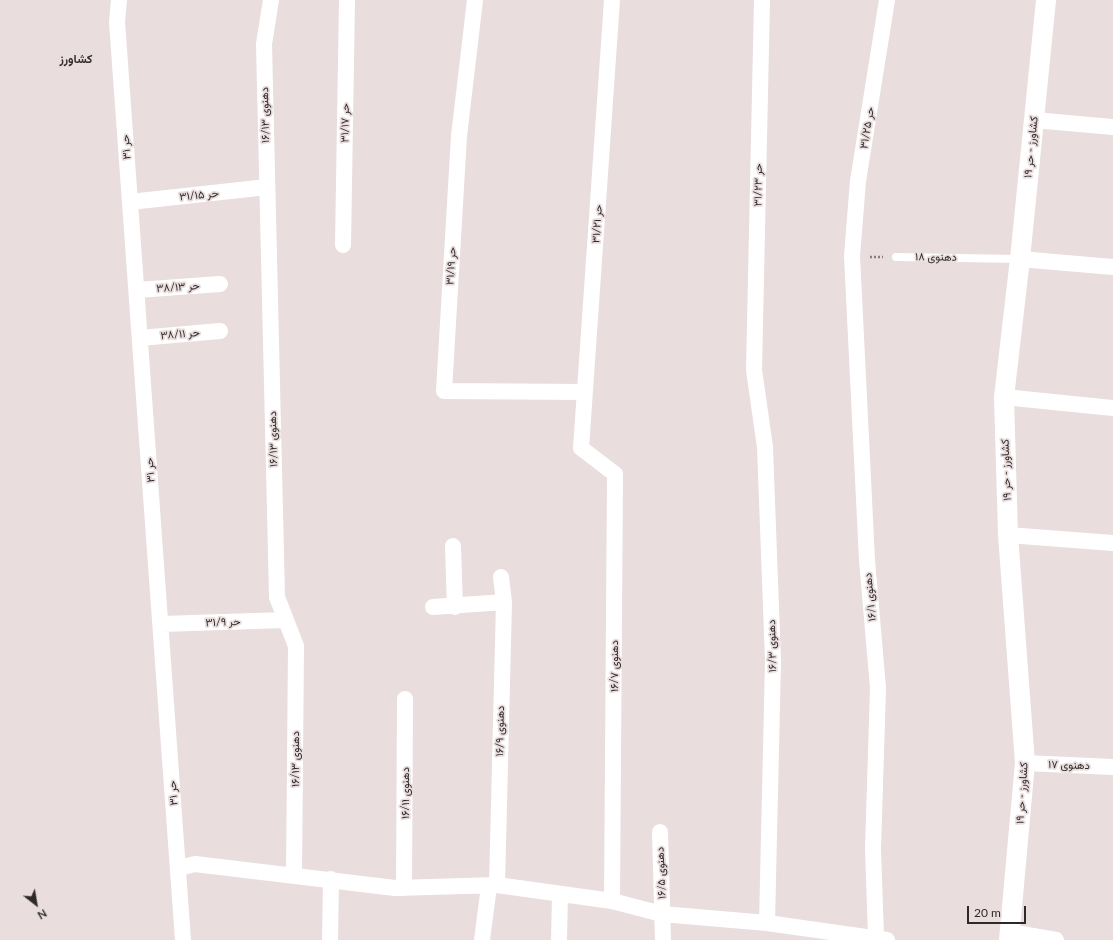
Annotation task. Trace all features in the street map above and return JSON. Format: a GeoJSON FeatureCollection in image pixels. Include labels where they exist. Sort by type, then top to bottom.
{"type":"FeatureCollection","features":[{"type":"Feature","properties":{"kind":"street","name":"حر ۳۱"},"geometry":{"type":"LineString","coordinates":[[119,0],[117,22],[183,940]]}},
{"type":"Feature","properties":{"kind":"street","name":"دهنوی ۱۶/۱۳"},"geometry":{"type":"LineString","coordinates":[[271,0],[264,44],[277,597],[296,646],[294,875]]}},
{"type":"Feature","properties":{"kind":"street","name":"حر ۳۱/۱۷"},"geometry":{"type":"LineString","coordinates":[[343,245],[347,0]]}},
{"type":"Feature","properties":{"kind":"street","name":"حر ۳۱/۱۹"},"geometry":{"type":"LineString","coordinates":[[475,0],[460,136],[444,391],[585,392]]}},
{"type":"Feature","properties":{"kind":"street","name":"حر ۳۱/۲۱"},"geometry":{"type":"LineString","coordinates":[[581,448],[612,0]]}},
{"type":"Feature","properties":{"kind":"street","name":"حر ۳۱/۲۳"},"geometry":{"type":"LineString","coordinates":[[754,370],[762,0]]}},
{"type":"Feature","properties":{"kind":"street","name":"حر ۳۱/۲۵"},"geometry":{"type":"LineString","coordinates":[[852,256],[858,181],[888,0]]}},
{"type":"Feature","properties":{"kind":"street","name":"کشاورز - حر ۱۹"},"geometry":{"type":"LineString","coordinates":[[1010,936],[1025,763],[1008,535],[1004,397],[1020,259],[1046,0]]}},
{"type":"Feature","properties":{"kind":"street"},"geometry":{"type":"LineString","coordinates":[[1034,120],[1113,127]]}},
{"type":"Feature","properties":{"kind":"street","name":"حر ۳۱/۱۵"},"geometry":{"type":"LineString","coordinates":[[130,202],[267,187]]}},
{"type":"Feature","properties":{"kind":"street","name":"دهنوی ۱۶/۱"},"geometry":{"type":"LineString","coordinates":[[852,256],[868,560],[878,688],[872,849],[882,939]]}},
{"type":"Feature","properties":{"kind":"street"},"geometry":{"type":"LineString","coordinates":[[1020,259],[1113,267]]}},
{"type":"Feature","properties":{"kind":"street","name":"حر ۳۸/۱۳"},"geometry":{"type":"LineString","coordinates":[[137,290],[220,284]]}},
{"type":"Feature","properties":{"kind":"street","name":"حر ۳۸/۱۱"},"geometry":{"type":"LineString","coordinates":[[140,338],[220,331]]}},
{"type":"Feature","properties":{"kind":"street","name":"دهنوی ۱۶/۳"},"geometry":{"type":"LineString","coordinates":[[754,370],[765,447],[774,662],[767,923]]}},
{"type":"Feature","properties":{"kind":"street"},"geometry":{"type":"LineString","coordinates":[[1004,397],[1113,408]]}},
{"type":"Feature","properties":{"kind":"street","name":"دهنوی ۱۶/۷"},"geometry":{"type":"LineString","coordinates":[[581,448],[615,474],[612,901]]}},
{"type":"Feature","properties":{"kind":"street"},"geometry":{"type":"LineString","coordinates":[[1008,535],[1113,543]]}},
{"type":"Feature","properties":{"kind":"street"},"geometry":{"type":"LineString","coordinates":[[453,546],[456,607]]}},
{"type":"Feature","properties":{"kind":"street","name":"دهنوی ۱۶/۹"},"geometry":{"type":"LineString","coordinates":[[482,940],[493,886],[504,602],[501,577]]}},
{"type":"Feature","properties":{"kind":"street"},"geometry":{"type":"LineString","coordinates":[[433,607],[456,607],[504,602]]}},
{"type":"Feature","properties":{"kind":"street","name":"حر ۳۱/۹"},"geometry":{"type":"LineString","coordinates":[[161,624],[286,620]]}},
{"type":"Feature","properties":{"kind":"street","name":"دهنوی ۱۶/۱۱"},"geometry":{"type":"LineString","coordinates":[[404,888],[405,699]]}},
{"type":"Feature","properties":{"kind":"street","name":"دهنوی ۱۷"},"geometry":{"type":"LineString","coordinates":[[1025,763],[1113,767]]}},
{"type":"Feature","properties":{"kind":"street","name":"دهنوی ۱۶/۵"},"geometry":{"type":"LineString","coordinates":[[660,832],[663,940]]}},
{"type":"Feature","properties":{"kind":"street"},"geometry":{"type":"LineString","coordinates":[[178,868],[196,864],[404,888],[493,886],[612,901],[662,914],[767,923],[787,933],[882,939]]}},
{"type":"Feature","properties":{"kind":"street"},"geometry":{"type":"LineString","coordinates":[[330,940],[331,880]]}},
{"type":"Feature","properties":{"kind":"street"},"geometry":{"type":"LineString","coordinates":[[559,940],[560,894]]}},
{"type":"Feature","properties":{"kind":"street"},"geometry":{"type":"LineString","coordinates":[[1010,936],[1056,940]]}},
{"type":"Feature","properties":{"kind":"lane","name":"دهنوی ۱۸"},"geometry":{"type":"LineString","coordinates":[[896,257],[1020,259]]}},
{"type":"Feature","properties":{"kind":"path"},"geometry":{"type":"LineString","coordinates":[[852,256],[896,257]]}},
{"type":"Feature","properties":{"kind":"district","name":"کشاورز"},"geometry":{"type":"Point","coordinates":[76,59]}}]}
